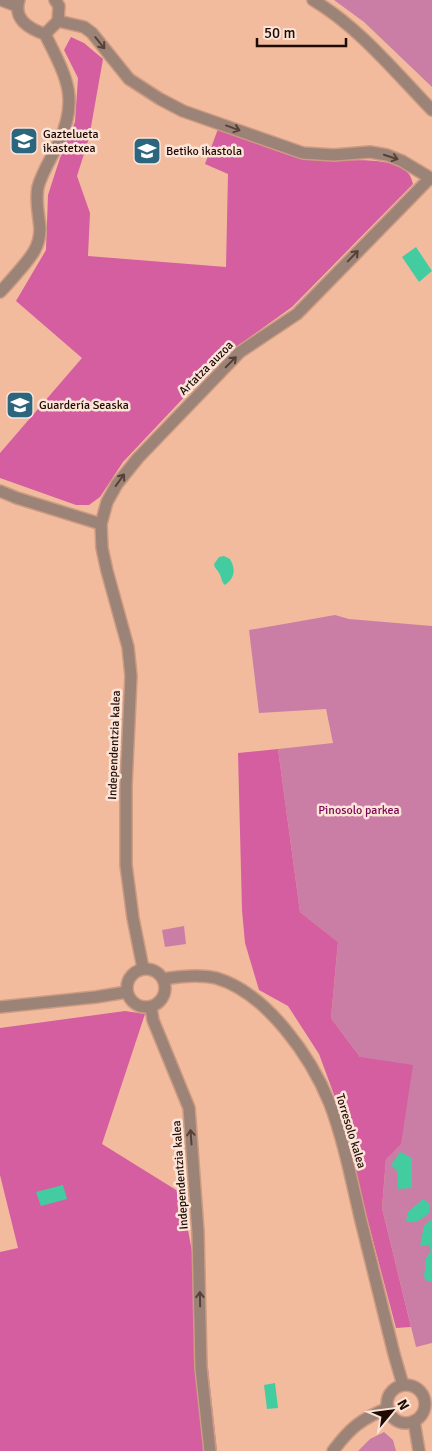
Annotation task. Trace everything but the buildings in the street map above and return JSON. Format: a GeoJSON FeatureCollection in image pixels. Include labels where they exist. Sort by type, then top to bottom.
{"type":"FeatureCollection","features":[{"type":"Feature","properties":{"kind":"street"},"geometry":{"type":"LineString","coordinates":[[0,292],[24,266],[36,248],[40,229],[38,188],[61,140],[70,111],[70,93],[62,68],[45,34],[34,30],[21,20],[17,13],[18,3],[2,0]]}},
{"type":"Feature","properties":{"kind":"street"},"geometry":{"type":"LineString","coordinates":[[45,34],[58,21],[59,6],[55,0]]}},
{"type":"Feature","properties":{"kind":"street"},"geometry":{"type":"LineString","coordinates":[[313,0],[334,13],[359,35],[432,110]]}},
{"type":"Feature","properties":{"kind":"street","name":"Artatza auzoa"},"geometry":{"type":"LineString","coordinates":[[58,21],[84,27],[92,33],[129,78],[160,99],[183,110],[303,153],[334,155],[370,152],[387,155],[402,161],[431,178],[297,314],[240,352],[157,438],[117,484],[107,502],[101,524]]}},
{"type":"Feature","properties":{"kind":"street"},"geometry":{"type":"LineString","coordinates":[[0,491],[16,498],[101,524]]}},
{"type":"Feature","properties":{"kind":"street","name":"Independentzia kalea"},"geometry":{"type":"LineString","coordinates":[[101,524],[102,548],[128,647],[131,676],[126,786],[126,865],[133,918],[144,968]]}},
{"type":"Feature","properties":{"kind":"street"},"geometry":{"type":"LineString","coordinates":[[144,968],[156,971],[163,979],[166,988],[164,995],[161,1000],[151,1006],[145,1007],[134,1002],[128,992],[127,986],[132,975],[144,968]]}},
{"type":"Feature","properties":{"kind":"street","name":"Torresolo kalea"},"geometry":{"type":"LineString","coordinates":[[163,979],[199,976],[216,978],[226,982],[243,992],[273,1015],[305,1056],[324,1089],[331,1106],[403,1385]]}},
{"type":"Feature","properties":{"kind":"street"},"geometry":{"type":"LineString","coordinates":[[0,1007],[96,998],[128,992]]}},
{"type":"Feature","properties":{"kind":"street","name":"Independentzia kalea"},"geometry":{"type":"LineString","coordinates":[[151,1006],[153,1020],[189,1108],[198,1232],[201,1368],[210,1451]]}},
{"type":"Feature","properties":{"kind":"street"},"geometry":{"type":"LineString","coordinates":[[403,1385],[418,1389],[424,1400],[423,1412],[414,1421],[402,1422],[396,1420],[391,1416],[388,1408],[387,1398],[390,1393],[395,1388],[403,1385]]}},
{"type":"Feature","properties":{"kind":"street"},"geometry":{"type":"LineString","coordinates":[[333,1451],[346,1433],[367,1417],[388,1408]]}},
{"type":"Feature","properties":{"kind":"street"},"geometry":{"type":"LineString","coordinates":[[414,1421],[419,1451]]}},
{"type":"Feature","properties":{"kind":"green space"},"geometry":{"type":"Polygon","coordinates":[[[334,0],[432,0],[432,87],[364,22],[334,0]]]}},
{"type":"Feature","properties":{"kind":"green space","name":"Pinosolo parkea"},"geometry":{"type":"Polygon","coordinates":[[[335,615],[349,619],[432,626],[432,1343],[416,1347],[382,1208],[386,1159],[360,1057],[331,1018],[338,942],[300,912],[278,749],[333,743],[326,709],[259,713],[249,630],[335,615]]]}},
{"type":"Feature","properties":{"kind":"green space"},"geometry":{"type":"Polygon","coordinates":[[[184,926],[186,944],[165,947],[162,930],[184,926]]]}},
{"type":"Feature","properties":{"kind":"green space"},"geometry":{"type":"Polygon","coordinates":[[[384,1432],[393,1440],[396,1451],[358,1451],[370,1439],[384,1432]]]}},
{"type":"Feature","properties":{"kind":"shaded area"},"geometry":{"type":"Polygon","coordinates":[[[71,37],[84,43],[103,59],[89,138],[77,176],[90,213],[88,256],[226,267],[228,174],[205,164],[218,129],[299,158],[325,161],[387,162],[399,166],[408,173],[413,184],[292,307],[232,350],[190,391],[123,462],[100,497],[89,505],[76,505],[0,478],[0,453],[82,358],[16,301],[46,250],[48,195],[60,158],[75,122],[78,78],[64,50],[71,37]]]}},
{"type":"Feature","properties":{"kind":"shaded area"},"geometry":{"type":"Polygon","coordinates":[[[416,247],[432,271],[419,282],[402,257],[416,247]]]}},
{"type":"Feature","properties":{"kind":"shaded area"},"geometry":{"type":"Polygon","coordinates":[[[224,556],[230,559],[234,570],[233,576],[225,585],[214,564],[219,557],[224,556]]]}},
{"type":"Feature","properties":{"kind":"shaded area"},"geometry":{"type":"Polygon","coordinates":[[[278,749],[300,912],[338,942],[331,1018],[360,1057],[413,1065],[401,1144],[386,1159],[382,1208],[411,1327],[396,1328],[336,1100],[319,1054],[288,1006],[259,990],[245,943],[242,910],[238,753],[278,749]]]}},
{"type":"Feature","properties":{"kind":"shaded area"},"geometry":{"type":"Polygon","coordinates":[[[125,1011],[145,1014],[102,1144],[181,1193],[200,1294],[217,1451],[0,1451],[0,1252],[18,1248],[0,1175],[0,1028],[125,1011]]]}},
{"type":"Feature","properties":{"kind":"shaded area"},"geometry":{"type":"Polygon","coordinates":[[[400,1152],[412,1158],[412,1188],[398,1189],[397,1171],[391,1165],[400,1152]]]}},
{"type":"Feature","properties":{"kind":"shaded area"},"geometry":{"type":"Polygon","coordinates":[[[63,1185],[67,1199],[41,1206],[36,1192],[63,1185]]]}},
{"type":"Feature","properties":{"kind":"shaded area"},"geometry":{"type":"Polygon","coordinates":[[[423,1199],[430,1204],[429,1213],[416,1222],[406,1221],[408,1212],[423,1199]]]}},
{"type":"Feature","properties":{"kind":"shaded area"},"geometry":{"type":"Polygon","coordinates":[[[432,1219],[432,1282],[428,1282],[424,1277],[426,1258],[431,1251],[429,1245],[420,1246],[424,1226],[432,1219]]]}},
{"type":"Feature","properties":{"kind":"shaded area"},"geometry":{"type":"Polygon","coordinates":[[[275,1383],[278,1408],[267,1409],[264,1385],[275,1383]]]}},
{"type":"Feature","properties":{"kind":"place","name":"Gaztelueta ikastetxea"},"geometry":{"type":"Point","coordinates":[24,141]}},
{"type":"Feature","properties":{"kind":"place","name":"Betiko ikastola"},"geometry":{"type":"Point","coordinates":[147,151]}},
{"type":"Feature","properties":{"kind":"place","name":"Guardería Seaska"},"geometry":{"type":"Point","coordinates":[20,405]}}]}
